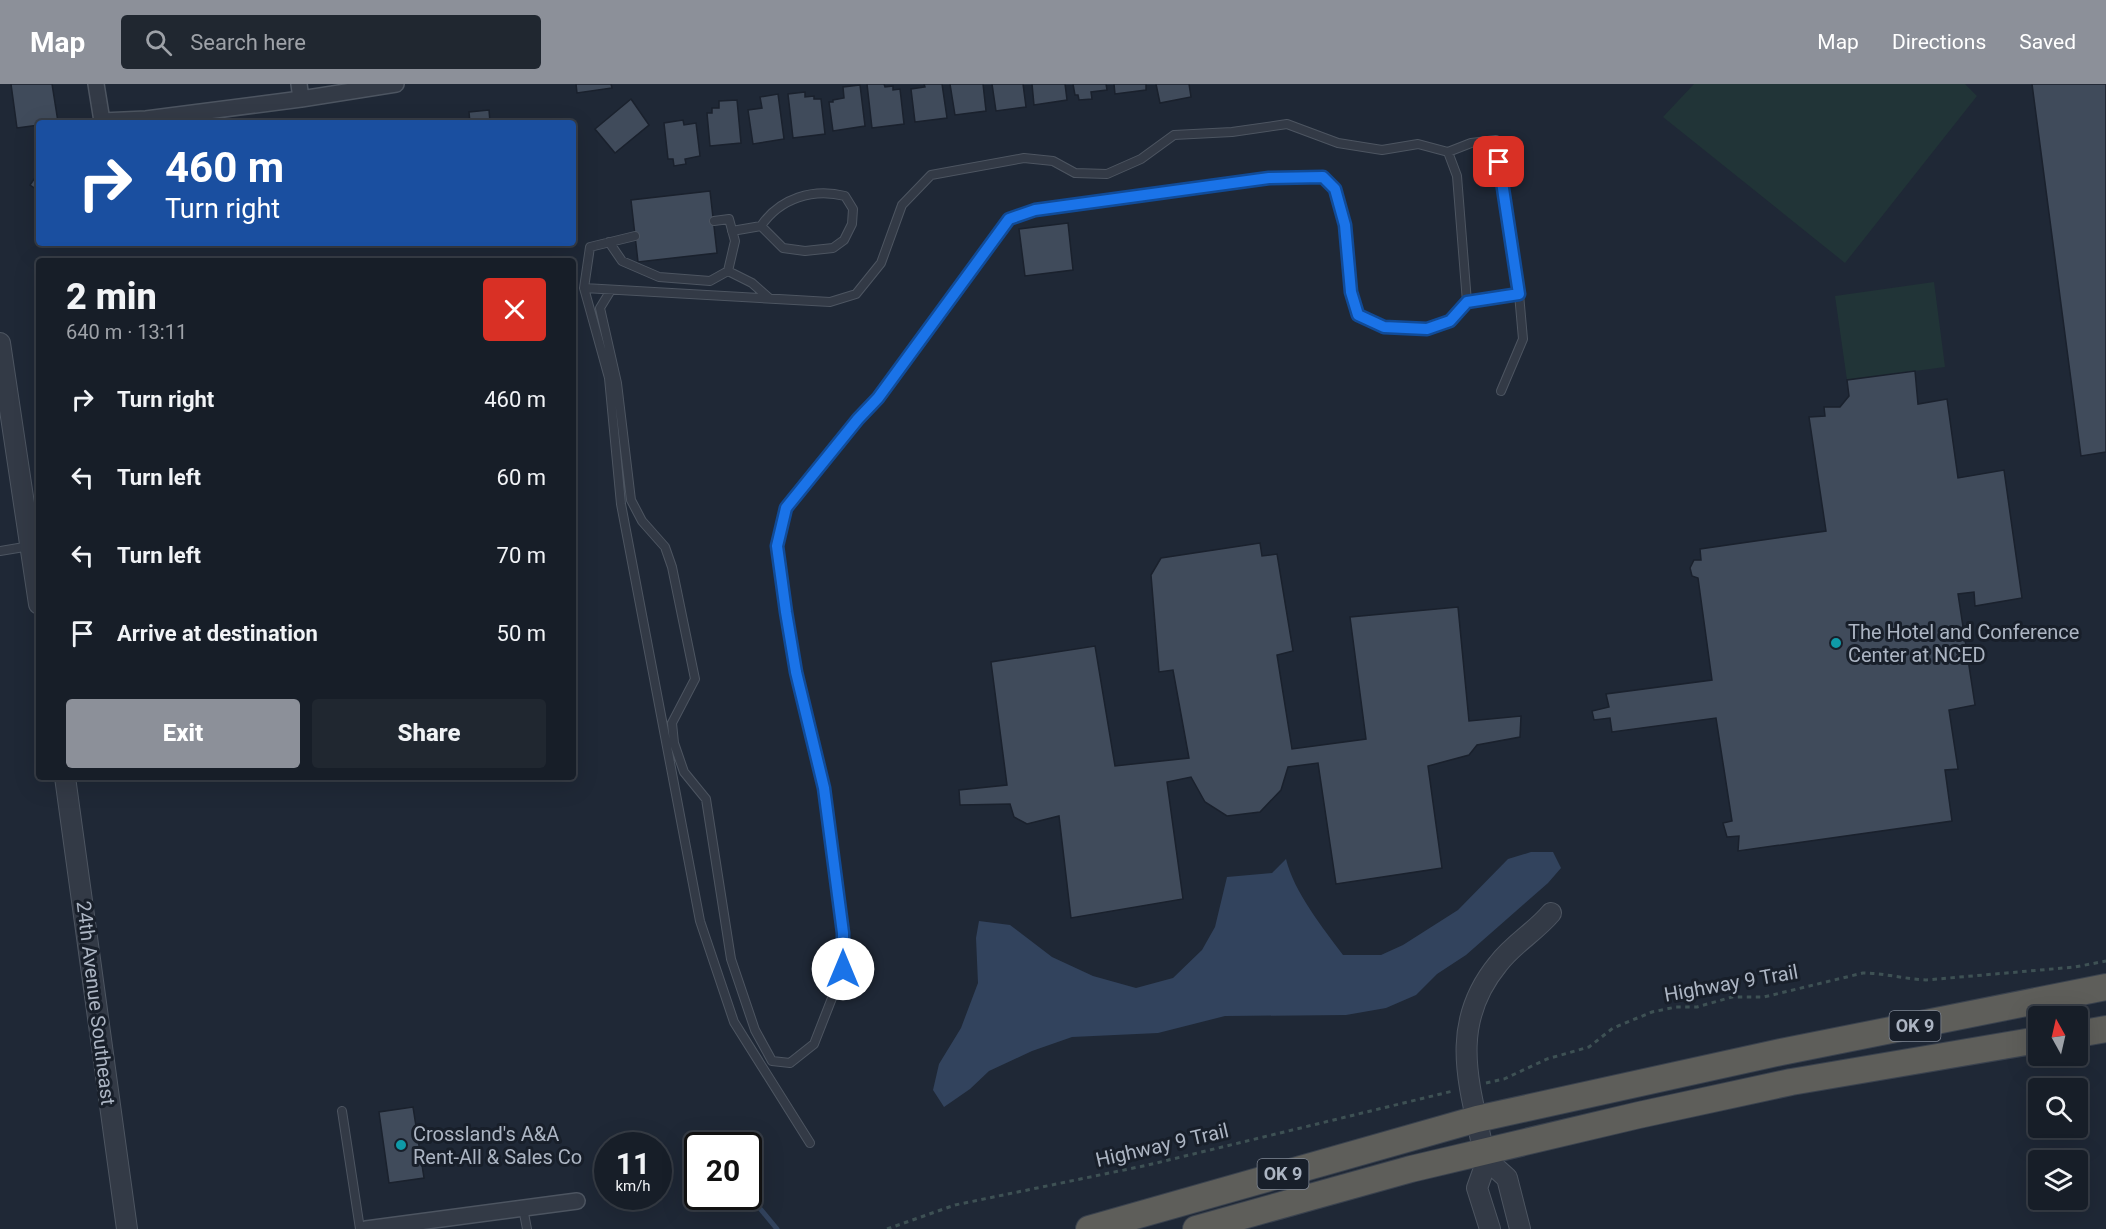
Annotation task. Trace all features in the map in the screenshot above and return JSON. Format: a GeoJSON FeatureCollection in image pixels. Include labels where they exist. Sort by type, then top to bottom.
{"type":"FeatureCollection","features":[{"type":"Feature","properties":{"kind":"highway","name":"OK 9"},"geometry":{"type":"LineString","coordinates":[[1089,1229],[1477,1119],[1781,1052],[2106,987]]}},
{"type":"Feature","properties":{"kind":"highway"},"geometry":{"type":"LineString","coordinates":[[2088,1032],[2106,1029]]}},
{"type":"Feature","properties":{"kind":"highway","name":"OK 9"},"geometry":{"type":"LineString","coordinates":[[1196,1229],[1411,1169],[1486,1156],[1761,1088],[2028,1043]]}},
{"type":"Feature","properties":{"kind":"street"},"geometry":{"type":"LineString","coordinates":[[96,84],[102,120]]}},
{"type":"Feature","properties":{"kind":"street"},"geometry":{"type":"LineString","coordinates":[[131,120],[300,92],[396,84]]}},
{"type":"Feature","properties":{"kind":"street"},"geometry":{"type":"LineString","coordinates":[[0,343],[36,585]]}},
{"type":"Feature","properties":{"kind":"street","name":"24th Avenue Southeast"},"geometry":{"type":"LineString","coordinates":[[65,780],[88,930],[103,1066],[127,1229]]}},
{"type":"Feature","properties":{"kind":"street"},"geometry":{"type":"LineString","coordinates":[[1520,1229],[1507,1179],[1486,1156],[1466,1069],[1466,1035],[1473,1006],[1484,983],[1498,963],[1542,924],[1551,913]]}},
{"type":"Feature","properties":{"kind":"street"},"geometry":{"type":"LineString","coordinates":[[1486,1156],[1477,1188],[1490,1229]]}},
{"type":"Feature","properties":{"kind":"street"},"geometry":{"type":"LineString","coordinates":[[366,1229],[577,1201]]}},
{"type":"Feature","properties":{"kind":"lane"},"geometry":{"type":"LineString","coordinates":[[584,288],[830,302],[856,294],[881,263],[902,205],[931,175],[1024,158],[1053,161],[1075,173],[1107,174],[1141,159],[1174,135],[1232,132],[1287,124],[1338,143],[1382,150],[1418,144],[1448,152],[1471,143],[1496,140],[1519,294],[1523,339],[1501,391]]}},
{"type":"Feature","properties":{"kind":"lane"},"geometry":{"type":"LineString","coordinates":[[1448,152],[1457,176],[1467,302]]}},
{"type":"Feature","properties":{"kind":"lane"},"geometry":{"type":"LineString","coordinates":[[611,290],[600,308],[617,382],[631,500],[642,521],[665,547],[672,567],[695,679],[672,723],[674,743],[684,772],[706,800],[730,959],[755,1030],[772,1061],[790,1063],[814,1044],[843,969],[843,933],[824,788],[796,672],[777,546],[786,508],[858,419],[878,398],[1009,219],[1035,210],[1269,178],[1323,177],[1335,189],[1345,225],[1351,292],[1358,315],[1384,327],[1427,329],[1450,321],[1467,302],[1519,294]]}},
{"type":"Feature","properties":{"kind":"lane"},"geometry":{"type":"LineString","coordinates":[[732,231],[761,226],[769,213],[783,204],[808,194],[830,192],[845,196],[853,210],[852,224],[844,240],[833,248],[805,251],[783,248],[761,226]]}},
{"type":"Feature","properties":{"kind":"lane"},"geometry":{"type":"LineString","coordinates":[[714,222],[729,219],[735,241],[729,271]]}},
{"type":"Feature","properties":{"kind":"lane"},"geometry":{"type":"LineString","coordinates":[[636,236],[590,247],[584,288],[609,378],[621,504],[700,921],[734,1022],[810,1143]]}},
{"type":"Feature","properties":{"kind":"lane"},"geometry":{"type":"LineString","coordinates":[[609,242],[622,261],[659,278],[710,281],[729,271]]}},
{"type":"Feature","properties":{"kind":"lane"},"geometry":{"type":"LineString","coordinates":[[729,271],[752,283],[770,299]]}},
{"type":"Feature","properties":{"kind":"lane"},"geometry":{"type":"LineString","coordinates":[[0,551],[30,546]]}},
{"type":"Feature","properties":{"kind":"lane"},"geometry":{"type":"LineString","coordinates":[[342,1111],[360,1229]]}},
{"type":"Feature","properties":{"kind":"lane"},"geometry":{"type":"LineString","coordinates":[[523,1208],[527,1229]]}},
{"type":"Feature","properties":{"kind":"path","name":"Highway 9 Trail"},"geometry":{"type":"LineString","coordinates":[[1482,1084],[1504,1079],[1547,1059],[1589,1047],[1613,1028],[1629,1020],[1668,1009],[1697,1007],[1731,997],[1764,997],[1863,973],[1926,980],[2076,967],[2106,961]]}},
{"type":"Feature","properties":{"kind":"path","name":"Highway 9 Trail"},"geometry":{"type":"LineString","coordinates":[[887,1229],[955,1205],[1148,1165],[1445,1093]]}},
{"type":"Feature","properties":{"kind":"green space"},"geometry":{"type":"Polygon","coordinates":[[[1694,84],[1965,84],[1977,96],[1845,263],[1663,117],[1694,84]]]}},
{"type":"Feature","properties":{"kind":"green space"},"geometry":{"type":"Polygon","coordinates":[[[1934,282],[1945,367],[1847,380],[1835,296],[1934,282]]]}},
{"type":"Feature","properties":{"kind":"water"},"geometry":{"type":"Polygon","coordinates":[[[1531,852],[1553,852],[1561,868],[1548,883],[1466,955],[1437,974],[1416,995],[1386,1008],[1346,1015],[1225,1016],[1158,1033],[1072,1037],[1032,1051],[989,1071],[970,1089],[944,1107],[933,1090],[939,1064],[961,1028],[978,983],[976,938],[979,921],[1010,925],[1052,957],[1093,976],[1136,988],[1173,978],[1202,950],[1215,927],[1227,877],[1272,873],[1286,859],[1302,897],[1343,955],[1381,955],[1403,945],[1458,910],[1508,859],[1531,852]]]}},
{"type":"Feature","properties":{"kind":"building"},"geometry":{"type":"Polygon","coordinates":[[[11,84],[52,84],[58,120],[36,120],[36,125],[17,128],[11,84]]]}},
{"type":"Feature","properties":{"kind":"building"},"geometry":{"type":"Polygon","coordinates":[[[576,84],[611,84],[612,88],[577,93],[576,84]]]}},
{"type":"Feature","properties":{"kind":"building"},"geometry":{"type":"Polygon","coordinates":[[[867,84],[884,84],[885,87],[893,86],[893,90],[900,89],[904,124],[872,128],[867,84]]]}},
{"type":"Feature","properties":{"kind":"building"},"geometry":{"type":"Polygon","coordinates":[[[924,84],[942,84],[947,118],[915,122],[911,89],[925,87],[924,84]]]}},
{"type":"Feature","properties":{"kind":"building"},"geometry":{"type":"Polygon","coordinates":[[[950,84],[983,84],[986,111],[955,115],[950,84]]]}},
{"type":"Feature","properties":{"kind":"building"},"geometry":{"type":"Polygon","coordinates":[[[992,84],[1023,84],[1026,107],[996,111],[992,84]]]}},
{"type":"Feature","properties":{"kind":"building"},"geometry":{"type":"Polygon","coordinates":[[[1032,84],[1065,84],[1067,100],[1034,105],[1032,84]]]}},
{"type":"Feature","properties":{"kind":"building"},"geometry":{"type":"Polygon","coordinates":[[[1073,84],[1106,84],[1107,90],[1091,92],[1092,99],[1079,100],[1078,95],[1075,95],[1073,84]]]}},
{"type":"Feature","properties":{"kind":"building"},"geometry":{"type":"Polygon","coordinates":[[[1114,84],[1146,84],[1146,90],[1115,94],[1114,84]]]}},
{"type":"Feature","properties":{"kind":"building"},"geometry":{"type":"Polygon","coordinates":[[[1156,84],[1189,84],[1191,97],[1160,103],[1156,84]]]}},
{"type":"Feature","properties":{"kind":"building"},"geometry":{"type":"Polygon","coordinates":[[[2032,84],[2106,84],[2106,452],[2081,456],[2032,84]]]}},
{"type":"Feature","properties":{"kind":"building"},"geometry":{"type":"Polygon","coordinates":[[[860,85],[865,126],[833,131],[829,102],[844,98],[843,87],[860,85]]]}},
{"type":"Feature","properties":{"kind":"building"},"geometry":{"type":"Polygon","coordinates":[[[805,92],[805,97],[814,96],[814,99],[821,99],[825,134],[793,138],[788,94],[805,92]]]}},
{"type":"Feature","properties":{"kind":"building"},"geometry":{"type":"Polygon","coordinates":[[[778,94],[784,139],[753,144],[748,110],[762,108],[760,97],[778,94]]]}},
{"type":"Feature","properties":{"kind":"building"},"geometry":{"type":"Polygon","coordinates":[[[631,99],[649,125],[615,153],[595,129],[631,99]]]}},
{"type":"Feature","properties":{"kind":"building"},"geometry":{"type":"Polygon","coordinates":[[[737,100],[741,143],[710,146],[707,113],[712,113],[712,108],[719,108],[719,101],[737,100]]]}},
{"type":"Feature","properties":{"kind":"building"},"geometry":{"type":"Polygon","coordinates":[[[489,110],[490,120],[470,120],[469,112],[489,110]]]}},
{"type":"Feature","properties":{"kind":"building"},"geometry":{"type":"Polygon","coordinates":[[[683,120],[684,125],[696,123],[700,156],[685,159],[686,164],[674,166],[673,159],[668,159],[664,123],[683,120]]]}},
{"type":"Feature","properties":{"kind":"building"},"geometry":{"type":"Polygon","coordinates":[[[36,176],[36,189],[30,185],[36,176]]]}},
{"type":"Feature","properties":{"kind":"building"},"geometry":{"type":"Polygon","coordinates":[[[710,191],[717,253],[638,262],[631,200],[710,191]]]}},
{"type":"Feature","properties":{"kind":"building"},"geometry":{"type":"Polygon","coordinates":[[[1068,223],[1073,270],[1025,276],[1019,229],[1068,223]]]}},
{"type":"Feature","properties":{"kind":"building","name":"The Hotel and Conference Center at NCED"},"geometry":{"type":"Polygon","coordinates":[[[1915,371],[1918,404],[1947,399],[1958,478],[2004,470],[2022,598],[1975,606],[1974,592],[1958,594],[1975,705],[1949,710],[1958,769],[1945,770],[1952,821],[1738,851],[1739,836],[1727,837],[1723,823],[1732,821],[1716,718],[1612,732],[1610,718],[1594,720],[1592,711],[1609,707],[1606,694],[1712,680],[1698,578],[1692,576],[1690,568],[1694,560],[1701,560],[1700,549],[1826,531],[1809,417],[1825,416],[1824,407],[1840,407],[1849,396],[1847,380],[1915,371]]]}},
{"type":"Feature","properties":{"kind":"building"},"geometry":{"type":"Polygon","coordinates":[[[1260,543],[1262,556],[1277,554],[1293,651],[1277,655],[1292,749],[1366,739],[1350,617],[1458,607],[1469,721],[1521,716],[1520,737],[1477,745],[1469,755],[1428,766],[1442,868],[1336,884],[1318,763],[1288,767],[1281,790],[1260,812],[1227,816],[1205,802],[1191,777],[1167,782],[1183,899],[1071,918],[1059,816],[1027,824],[1014,817],[1010,804],[960,805],[959,790],[1007,785],[991,662],[1095,646],[1115,766],[1189,758],[1173,670],[1159,672],[1151,575],[1161,558],[1260,543]]]}},
{"type":"Feature","properties":{"kind":"building","name":"Crossland's A&A Rent-All & Sales Co"},"geometry":{"type":"Polygon","coordinates":[[[413,1107],[424,1178],[389,1183],[379,1112],[413,1107]]]}},
{"type":"Feature","properties":{"kind":"waterway"},"geometry":{"type":"LineString","coordinates":[[761,1210],[777,1229]]}},
{"type":"Feature","properties":{"kind":"place","name":"The Hotel and Conference Center at NCED"},"geometry":{"type":"Point","coordinates":[1836,643]}},
{"type":"Feature","properties":{"kind":"place","name":"Crossland's A&A Rent-All & Sales Co"},"geometry":{"type":"Point","coordinates":[401,1145]}},
{"type":"Feature","properties":{"kind":"route"},"geometry":{"type":"LineString","coordinates":[[843,969],[843,933],[824,788],[796,672],[777,546],[786,508],[858,419],[878,398],[1009,219],[1035,210],[1269,178],[1323,177],[1335,189],[1345,225],[1351,292],[1358,315],[1384,327],[1427,329],[1450,321],[1467,302],[1519,294],[1499,162]]}}]}
